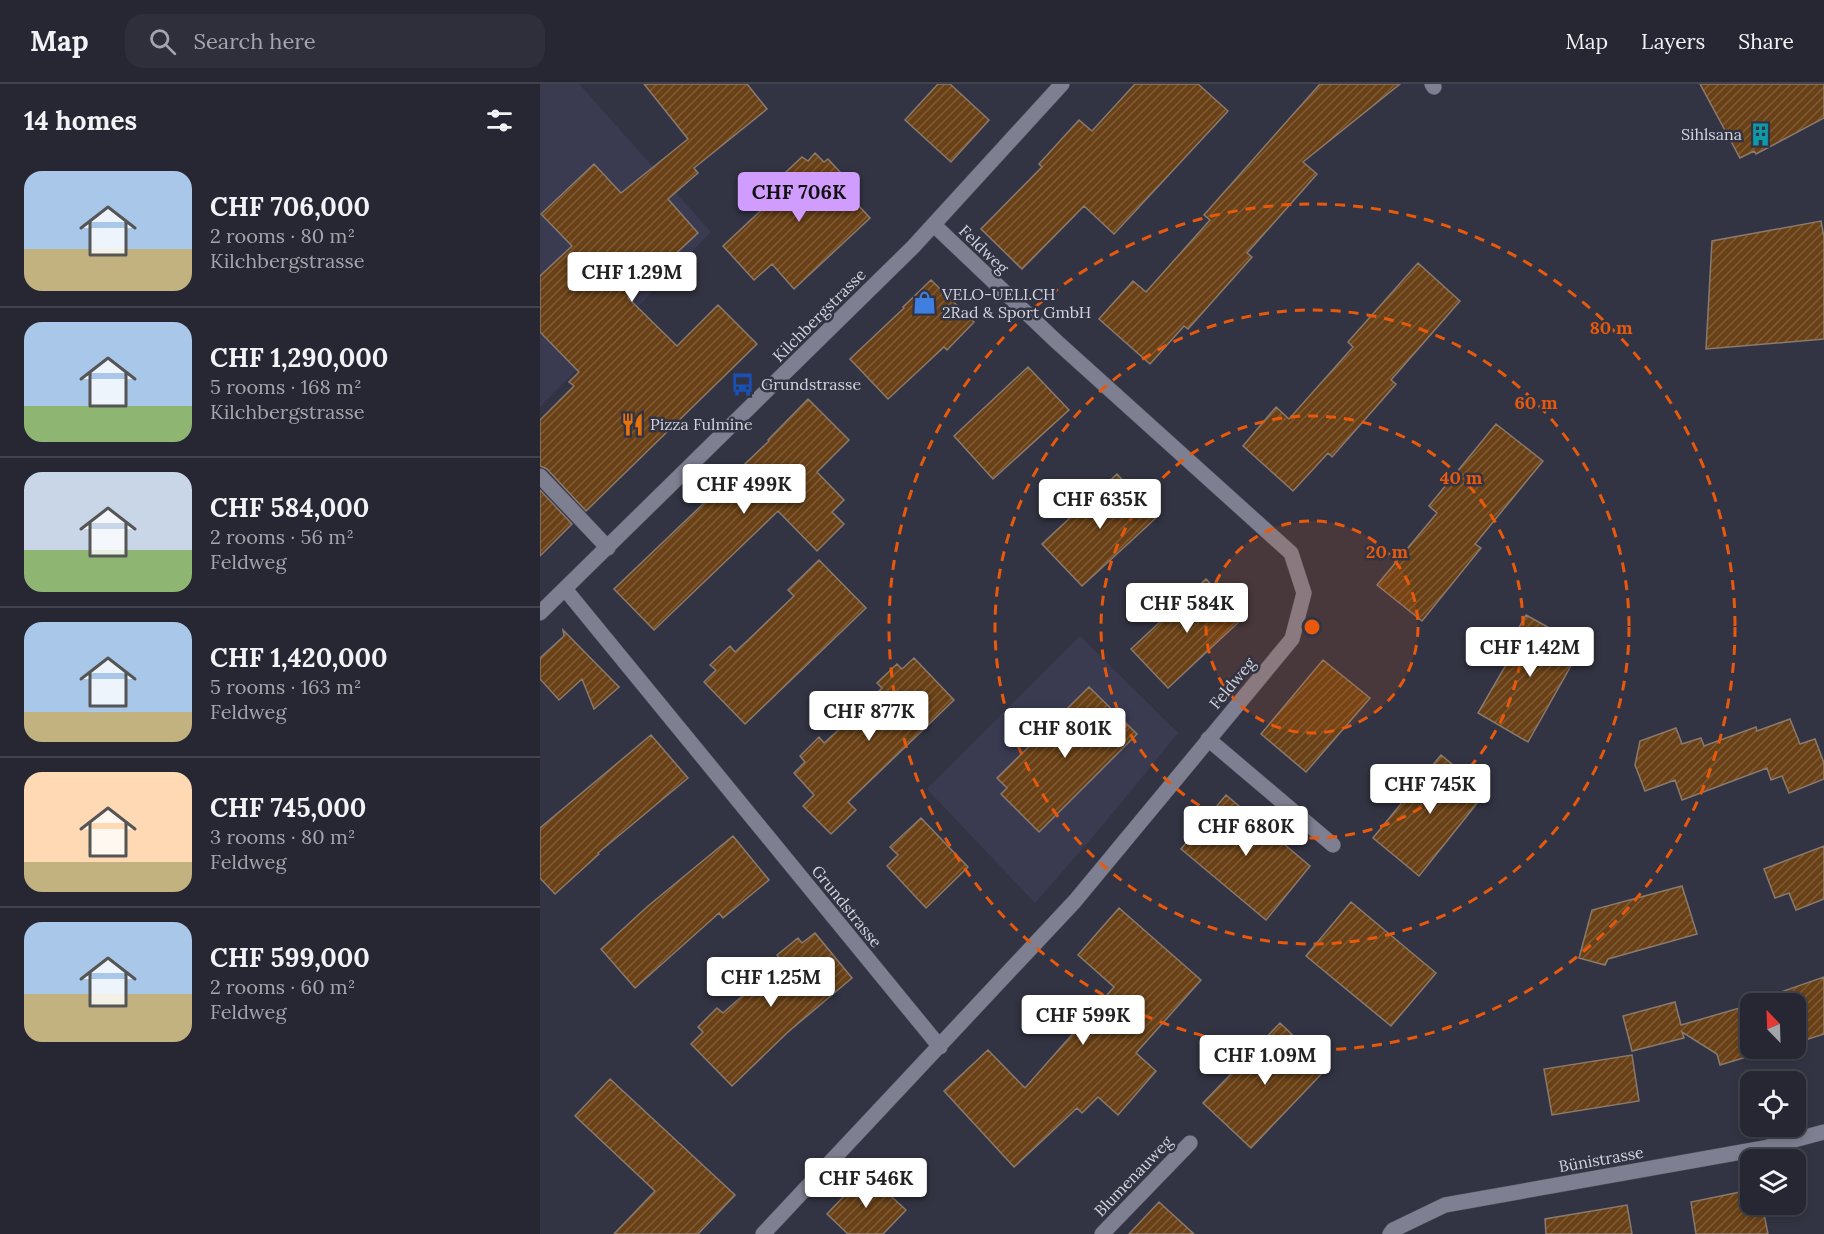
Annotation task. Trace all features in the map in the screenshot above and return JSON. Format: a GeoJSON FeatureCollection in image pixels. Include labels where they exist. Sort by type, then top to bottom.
{"type":"FeatureCollection","features":[{"type":"Feature","properties":{"kind":"street","name":"Kilchbergstrasse"},"geometry":{"type":"LineString","coordinates":[[540,613],[934,225],[1062,84]]}},
{"type":"Feature","properties":{"kind":"street","name":"Feldweg"},"geometry":{"type":"LineString","coordinates":[[934,225],[1057,342],[1291,553],[1304,593],[1292,639],[1075,901],[940,1047]]}},
{"type":"Feature","properties":{"kind":"street"},"geometry":{"type":"LineString","coordinates":[[540,476],[608,548]]}},
{"type":"Feature","properties":{"kind":"street","name":"Grundstrasse"},"geometry":{"type":"LineString","coordinates":[[565,589],[940,1047]]}},
{"type":"Feature","properties":{"kind":"street"},"geometry":{"type":"LineString","coordinates":[[1208,739],[1333,845]]}},
{"type":"Feature","properties":{"kind":"street"},"geometry":{"type":"LineString","coordinates":[[763,1234],[940,1047]]}},
{"type":"Feature","properties":{"kind":"street","name":"Bünistrasse"},"geometry":{"type":"LineString","coordinates":[[1390,1234],[1393,1230],[1445,1205],[1772,1147],[1824,1132]]}},
{"type":"Feature","properties":{"kind":"street","name":"Blumenauweg"},"geometry":{"type":"LineString","coordinates":[[1102,1234],[1190,1143]]}},
{"type":"Feature","properties":{"kind":"shaded area"},"geometry":{"type":"Polygon","coordinates":[[[540,84],[579,84],[711,232],[540,407],[540,84]]]}},
{"type":"Feature","properties":{"kind":"shaded area"},"geometry":{"type":"Polygon","coordinates":[[[1080,636],[1178,733],[1035,903],[927,789],[1080,636]]]}},
{"type":"Feature","properties":{"kind":"building"},"geometry":{"type":"Polygon","coordinates":[[[644,84],[747,84],[767,109],[694,168],[698,173],[668,199],[698,233],[628,298],[677,346],[718,305],[757,344],[586,511],[547,469],[540,466],[540,420],[574,386],[569,382],[579,372],[540,332],[540,276],[572,246],[541,214],[594,164],[621,193],[688,139],[644,84]]]}},
{"type":"Feature","properties":{"kind":"building"},"geometry":{"type":"Polygon","coordinates":[[[938,84],[950,84],[989,120],[951,162],[905,120],[938,84]]]}},
{"type":"Feature","properties":{"kind":"building"},"geometry":{"type":"Polygon","coordinates":[[[1135,84],[1198,84],[1228,111],[1114,234],[1084,206],[1022,269],[981,229],[1042,167],[1039,164],[1079,120],[1092,131],[1135,84]]]}},
{"type":"Feature","properties":{"kind":"building"},"geometry":{"type":"Polygon","coordinates":[[[1320,84],[1400,84],[1303,162],[1317,174],[1247,253],[1252,257],[1188,329],[1184,326],[1150,364],[1099,319],[1133,281],[1146,292],[1210,220],[1204,215],[1320,84]]]}},
{"type":"Feature","properties":{"kind":"building","name":"Sihlsana"},"geometry":{"type":"Polygon","coordinates":[[[1700,84],[1824,84],[1824,118],[1756,154],[1754,151],[1740,158],[1700,84]]]}},
{"type":"Feature","properties":{"kind":"building"},"geometry":{"type":"Polygon","coordinates":[[[815,153],[824,162],[828,159],[852,185],[846,192],[870,218],[794,289],[772,264],[754,280],[723,246],[770,202],[766,197],[787,177],[785,173],[802,157],[808,161],[815,153]]]}},
{"type":"Feature","properties":{"kind":"building"},"geometry":{"type":"Polygon","coordinates":[[[1821,221],[1824,237],[1824,339],[1706,349],[1712,241],[1821,221]]]}},
{"type":"Feature","properties":{"kind":"building"},"geometry":{"type":"Polygon","coordinates":[[[1418,263],[1460,301],[1391,380],[1396,384],[1332,457],[1328,453],[1293,491],[1243,446],[1276,407],[1289,419],[1353,347],[1348,342],[1418,263]]]}},
{"type":"Feature","properties":{"kind":"building"},"geometry":{"type":"Polygon","coordinates":[[[931,280],[974,322],[947,350],[944,347],[888,399],[850,359],[931,280]]]}},
{"type":"Feature","properties":{"kind":"building"},"geometry":{"type":"Polygon","coordinates":[[[1028,367],[1069,410],[993,479],[954,436],[1028,367]]]}},
{"type":"Feature","properties":{"kind":"building"},"geometry":{"type":"Polygon","coordinates":[[[808,399],[849,440],[817,472],[844,500],[832,512],[844,524],[817,551],[778,511],[654,630],[614,589],[769,441],[808,399]]]}},
{"type":"Feature","properties":{"kind":"building"},"geometry":{"type":"Polygon","coordinates":[[[1496,424],[1543,461],[1475,544],[1481,548],[1422,621],[1377,585],[1437,513],[1429,506],[1496,424]]]}},
{"type":"Feature","properties":{"kind":"building"},"geometry":{"type":"Polygon","coordinates":[[[1117,474],[1157,517],[1082,586],[1042,544],[1117,474]]]}},
{"type":"Feature","properties":{"kind":"building"},"geometry":{"type":"Polygon","coordinates":[[[540,490],[572,524],[540,556],[540,490]]]}},
{"type":"Feature","properties":{"kind":"building"},"geometry":{"type":"Polygon","coordinates":[[[819,560],[866,608],[745,724],[704,682],[716,670],[710,665],[730,646],[735,652],[794,596],[788,590],[819,560]]]}},
{"type":"Feature","properties":{"kind":"building"},"geometry":{"type":"Polygon","coordinates":[[[1206,579],[1243,618],[1168,688],[1131,649],[1206,579]]]}},
{"type":"Feature","properties":{"kind":"building"},"geometry":{"type":"Polygon","coordinates":[[[1526,615],[1582,646],[1528,742],[1478,713],[1510,658],[1504,654],[1526,615]]]}},
{"type":"Feature","properties":{"kind":"building"},"geometry":{"type":"Polygon","coordinates":[[[563,630],[619,687],[594,709],[582,679],[559,700],[540,679],[540,658],[564,636],[563,630]]]}},
{"type":"Feature","properties":{"kind":"building"},"geometry":{"type":"Polygon","coordinates":[[[914,658],[954,700],[848,802],[856,810],[831,834],[803,806],[814,795],[794,773],[805,762],[800,756],[819,737],[824,743],[855,715],[882,688],[877,683],[897,664],[902,669],[914,658]]]}},
{"type":"Feature","properties":{"kind":"building"},"geometry":{"type":"Polygon","coordinates":[[[1323,660],[1370,698],[1306,772],[1261,734],[1323,660]]]}},
{"type":"Feature","properties":{"kind":"building"},"geometry":{"type":"Polygon","coordinates":[[[1089,687],[1137,734],[1039,832],[1001,794],[1007,788],[997,778],[1089,687]]]}},
{"type":"Feature","properties":{"kind":"building"},"geometry":{"type":"Polygon","coordinates":[[[1790,719],[1800,744],[1815,739],[1824,763],[1824,779],[1789,793],[1782,776],[1771,780],[1767,768],[1682,800],[1675,780],[1645,791],[1635,765],[1640,741],[1676,728],[1682,744],[1701,738],[1704,746],[1756,727],[1757,731],[1790,719]]]}},
{"type":"Feature","properties":{"kind":"building"},"geometry":{"type":"Polygon","coordinates":[[[651,735],[688,778],[598,853],[555,894],[540,878],[540,828],[651,735]]]}},
{"type":"Feature","properties":{"kind":"building"},"geometry":{"type":"Polygon","coordinates":[[[1441,755],[1486,792],[1419,876],[1373,838],[1441,755]]]}},
{"type":"Feature","properties":{"kind":"building"},"geometry":{"type":"Polygon","coordinates":[[[1226,795],[1310,866],[1266,920],[1181,849],[1226,795]]]}},
{"type":"Feature","properties":{"kind":"building"},"geometry":{"type":"Polygon","coordinates":[[[921,818],[968,867],[926,908],[887,866],[898,855],[890,847],[921,818]]]}},
{"type":"Feature","properties":{"kind":"building"},"geometry":{"type":"Polygon","coordinates":[[[733,836],[769,880],[723,918],[719,913],[635,988],[601,949],[648,906],[733,836]]]}},
{"type":"Feature","properties":{"kind":"building"},"geometry":{"type":"Polygon","coordinates":[[[1824,846],[1824,899],[1796,910],[1789,893],[1775,898],[1764,869],[1824,846]]]}},
{"type":"Feature","properties":{"kind":"building"},"geometry":{"type":"Polygon","coordinates":[[[1682,886],[1697,934],[1608,959],[1605,965],[1579,958],[1592,910],[1682,886]]]}},
{"type":"Feature","properties":{"kind":"building"},"geometry":{"type":"Polygon","coordinates":[[[1351,902],[1436,973],[1391,1026],[1306,956],[1351,902]]]}},
{"type":"Feature","properties":{"kind":"building"},"geometry":{"type":"Polygon","coordinates":[[[1119,908],[1201,980],[1136,1053],[1156,1071],[1118,1115],[1098,1097],[1082,1113],[1077,1108],[1014,1167],[944,1091],[988,1050],[1025,1088],[1114,987],[1078,955],[1119,908]]]}},
{"type":"Feature","properties":{"kind":"building"},"geometry":{"type":"Polygon","coordinates":[[[815,933],[852,978],[788,1032],[732,1086],[691,1044],[703,1032],[698,1027],[717,1008],[723,1013],[782,961],[777,955],[798,938],[802,943],[815,933]]]}},
{"type":"Feature","properties":{"kind":"building"},"geometry":{"type":"Polygon","coordinates":[[[1824,977],[1824,1034],[1806,1040],[1806,993],[1778,993],[1824,977]]]}},
{"type":"Feature","properties":{"kind":"building"},"geometry":{"type":"Polygon","coordinates":[[[1675,1002],[1681,1025],[1740,1008],[1740,1059],[1720,1065],[1717,1054],[1682,1032],[1684,1038],[1632,1051],[1623,1016],[1675,1002]]]}},
{"type":"Feature","properties":{"kind":"building"},"geometry":{"type":"Polygon","coordinates":[[[1280,1023],[1327,1068],[1251,1148],[1203,1103],[1280,1023]]]}},
{"type":"Feature","properties":{"kind":"building"},"geometry":{"type":"Polygon","coordinates":[[[1632,1055],[1639,1101],[1552,1115],[1544,1069],[1632,1055]]]}},
{"type":"Feature","properties":{"kind":"building"},"geometry":{"type":"Polygon","coordinates":[[[610,1079],[735,1195],[698,1234],[614,1234],[655,1191],[575,1116],[610,1079]]]}},
{"type":"Feature","properties":{"kind":"building"},"geometry":{"type":"Polygon","coordinates":[[[866,1173],[906,1210],[883,1234],[848,1234],[827,1214],[866,1173]]]}},
{"type":"Feature","properties":{"kind":"building"},"geometry":{"type":"Polygon","coordinates":[[[1740,1192],[1740,1215],[1764,1215],[1768,1234],[1696,1234],[1691,1202],[1740,1192]]]}},
{"type":"Feature","properties":{"kind":"building"},"geometry":{"type":"Polygon","coordinates":[[[1159,1202],[1194,1234],[1129,1234],[1159,1202]]]}},
{"type":"Feature","properties":{"kind":"building"},"geometry":{"type":"Polygon","coordinates":[[[1627,1205],[1632,1234],[1546,1234],[1545,1219],[1627,1205]]]}},
{"type":"Feature","properties":{"kind":"place","name":"Sihlsana"},"geometry":{"type":"Point","coordinates":[1760,134]}},
{"type":"Feature","properties":{"kind":"place","name":"VELO-UELI.CH 2Rad & Sport GmbH"},"geometry":{"type":"Point","coordinates":[924,303]}},
{"type":"Feature","properties":{"kind":"place","name":"Grundstrasse"},"geometry":{"type":"Point","coordinates":[743,384]}},
{"type":"Feature","properties":{"kind":"place","name":"Pizza Fulmine"},"geometry":{"type":"Point","coordinates":[632,424]}}]}
